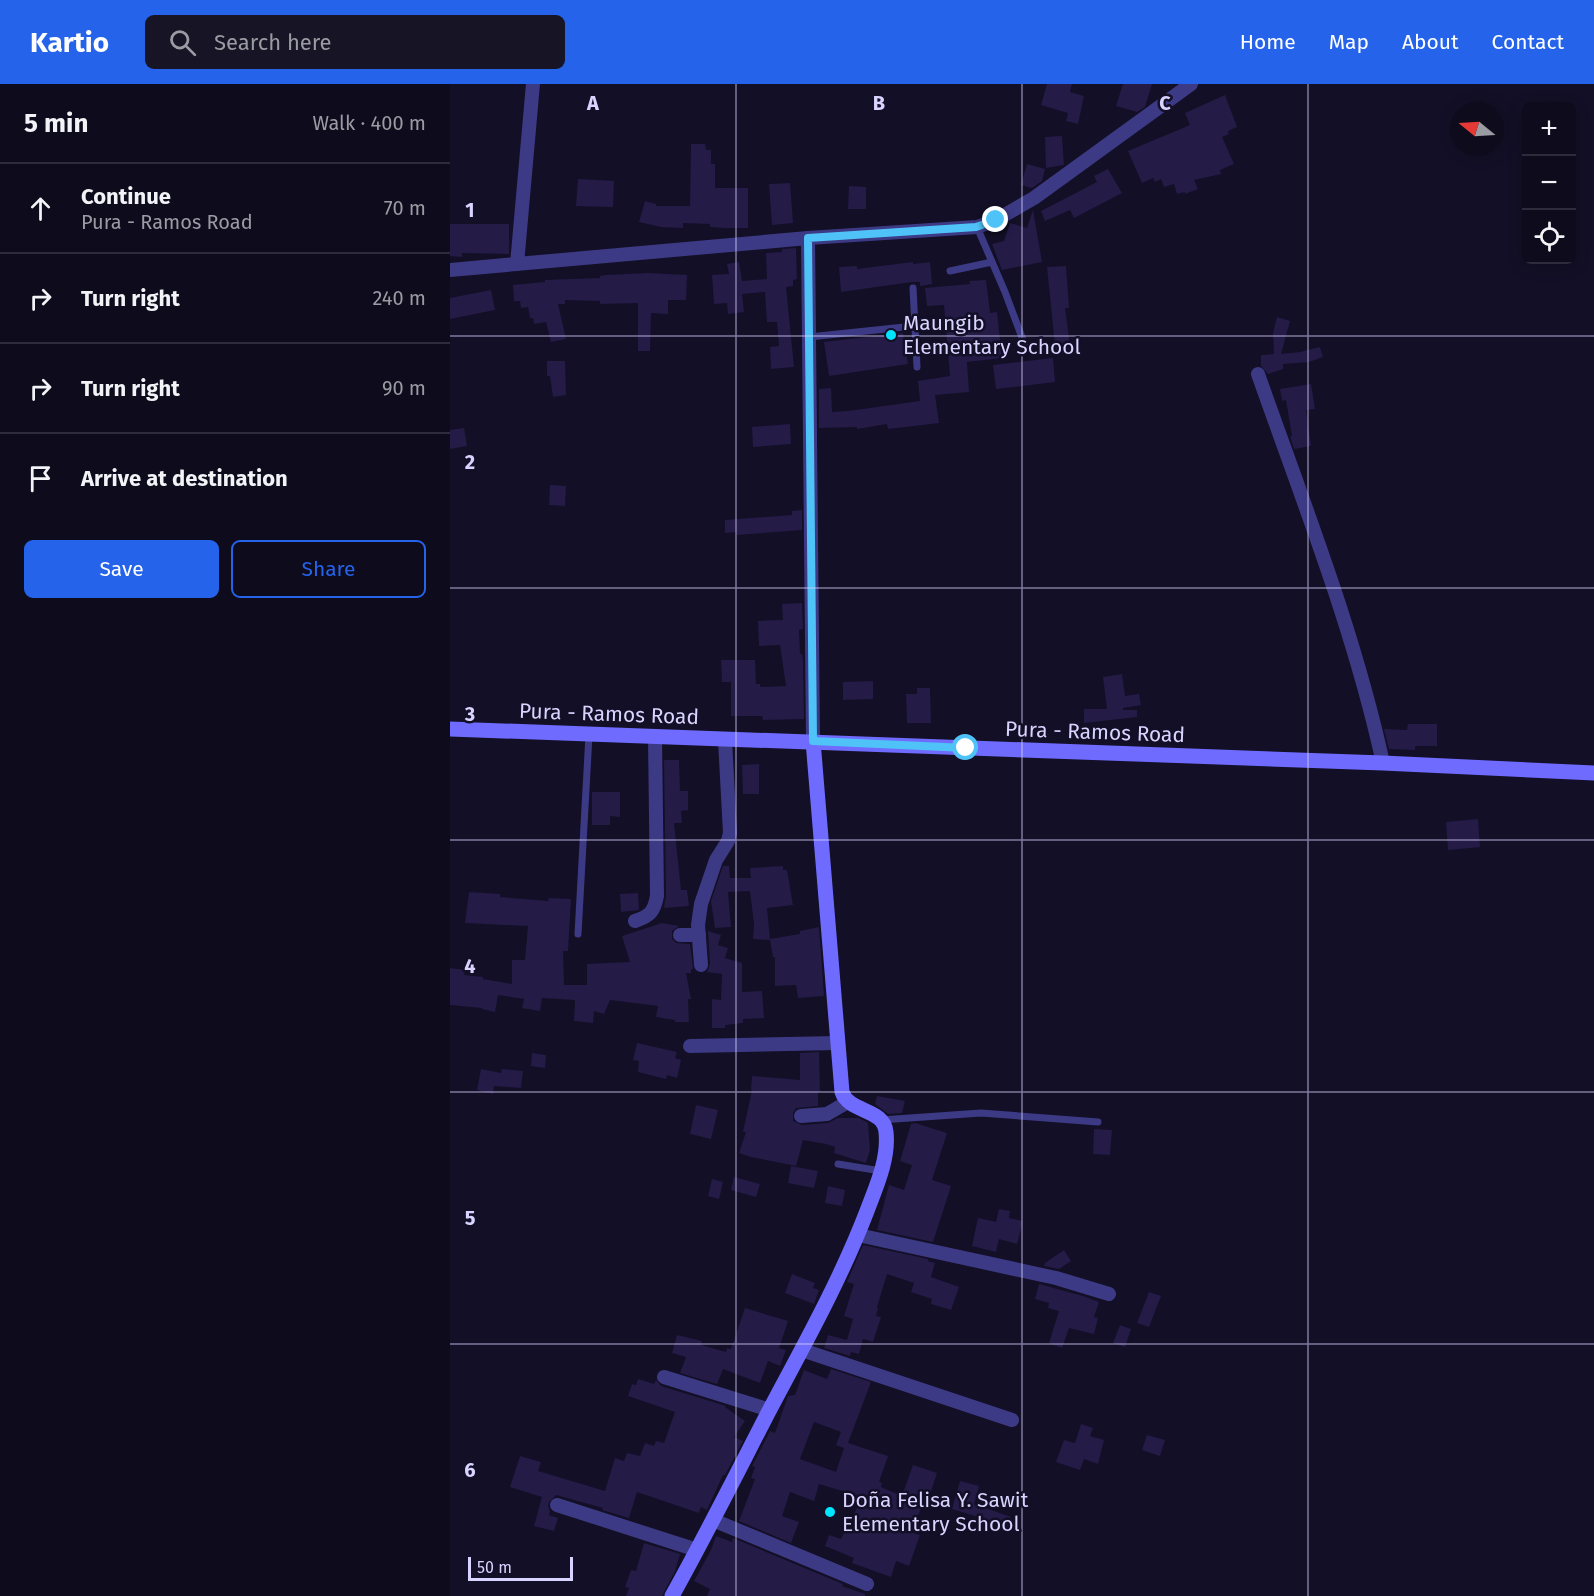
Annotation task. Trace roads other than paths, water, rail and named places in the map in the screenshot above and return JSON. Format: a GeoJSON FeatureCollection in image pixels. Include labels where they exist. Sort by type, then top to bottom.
{"type":"FeatureCollection","features":[{"type":"Feature","properties":{"kind":"main road","name":"Pura - Ramos Road"},"geometry":{"type":"LineString","coordinates":[[450,729],[725,740],[813,741],[1594,773]]}},
{"type":"Feature","properties":{"kind":"main road"},"geometry":{"type":"LineString","coordinates":[[672,1596],[825,1308],[858,1235],[881,1171],[886,1143],[886,1129],[881,1120],[846,1102],[842,1092],[813,741]]}},
{"type":"Feature","properties":{"kind":"street"},"geometry":{"type":"LineString","coordinates":[[517,264],[533,84]]}},
{"type":"Feature","properties":{"kind":"street"},"geometry":{"type":"LineString","coordinates":[[450,270],[808,238],[976,227],[996,220],[1034,198],[1191,84]]}},
{"type":"Feature","properties":{"kind":"street"},"geometry":{"type":"LineString","coordinates":[[808,238],[813,741]]}},
{"type":"Feature","properties":{"kind":"street"},"geometry":{"type":"LineString","coordinates":[[1258,374],[1331,581],[1370,703],[1383,763]]}},
{"type":"Feature","properties":{"kind":"street"},"geometry":{"type":"LineString","coordinates":[[635,921],[648,917],[653,912],[657,896],[656,737]]}},
{"type":"Feature","properties":{"kind":"street"},"geometry":{"type":"LineString","coordinates":[[701,965],[698,925],[701,904],[716,860],[728,841],[730,833],[725,740]]}},
{"type":"Feature","properties":{"kind":"street"},"geometry":{"type":"LineString","coordinates":[[680,935],[699,935]]}},
{"type":"Feature","properties":{"kind":"street"},"geometry":{"type":"LineString","coordinates":[[690,1046],[838,1042]]}},
{"type":"Feature","properties":{"kind":"street"},"geometry":{"type":"LineString","coordinates":[[801,1116],[827,1114],[846,1102]]}},
{"type":"Feature","properties":{"kind":"street"},"geometry":{"type":"LineString","coordinates":[[858,1235],[1056,1278],[1109,1294]]}},
{"type":"Feature","properties":{"kind":"street"},"geometry":{"type":"LineString","coordinates":[[802,1350],[1012,1420]]}},
{"type":"Feature","properties":{"kind":"street"},"geometry":{"type":"LineString","coordinates":[[664,1377],[770,1410]]}},
{"type":"Feature","properties":{"kind":"street"},"geometry":{"type":"LineString","coordinates":[[557,1504],[697,1550]]}},
{"type":"Feature","properties":{"kind":"street"},"geometry":{"type":"LineString","coordinates":[[713,1520],[867,1584]]}},
{"type":"Feature","properties":{"kind":"lane"},"geometry":{"type":"LineString","coordinates":[[976,227],[1026,348]]}},
{"type":"Feature","properties":{"kind":"lane"},"geometry":{"type":"LineString","coordinates":[[950,271],[992,262]]}},
{"type":"Feature","properties":{"kind":"lane"},"geometry":{"type":"LineString","coordinates":[[913,288],[917,367]]}},
{"type":"Feature","properties":{"kind":"lane"},"geometry":{"type":"LineString","coordinates":[[809,337],[914,326]]}},
{"type":"Feature","properties":{"kind":"lane"},"geometry":{"type":"LineString","coordinates":[[578,934],[589,735]]}},
{"type":"Feature","properties":{"kind":"lane"},"geometry":{"type":"LineString","coordinates":[[881,1120],[981,1113],[1098,1122]]}},
{"type":"Feature","properties":{"kind":"lane"},"geometry":{"type":"LineString","coordinates":[[838,1164],[881,1171]]}},
{"type":"Feature","properties":{"kind":"place","name":"Maungib Elementary School"},"geometry":{"type":"Point","coordinates":[891,335]}},
{"type":"Feature","properties":{"kind":"place","name":"Doña Felisa Y. Sawit Elementary School"},"geometry":{"type":"Point","coordinates":[830,1512]}}]}
